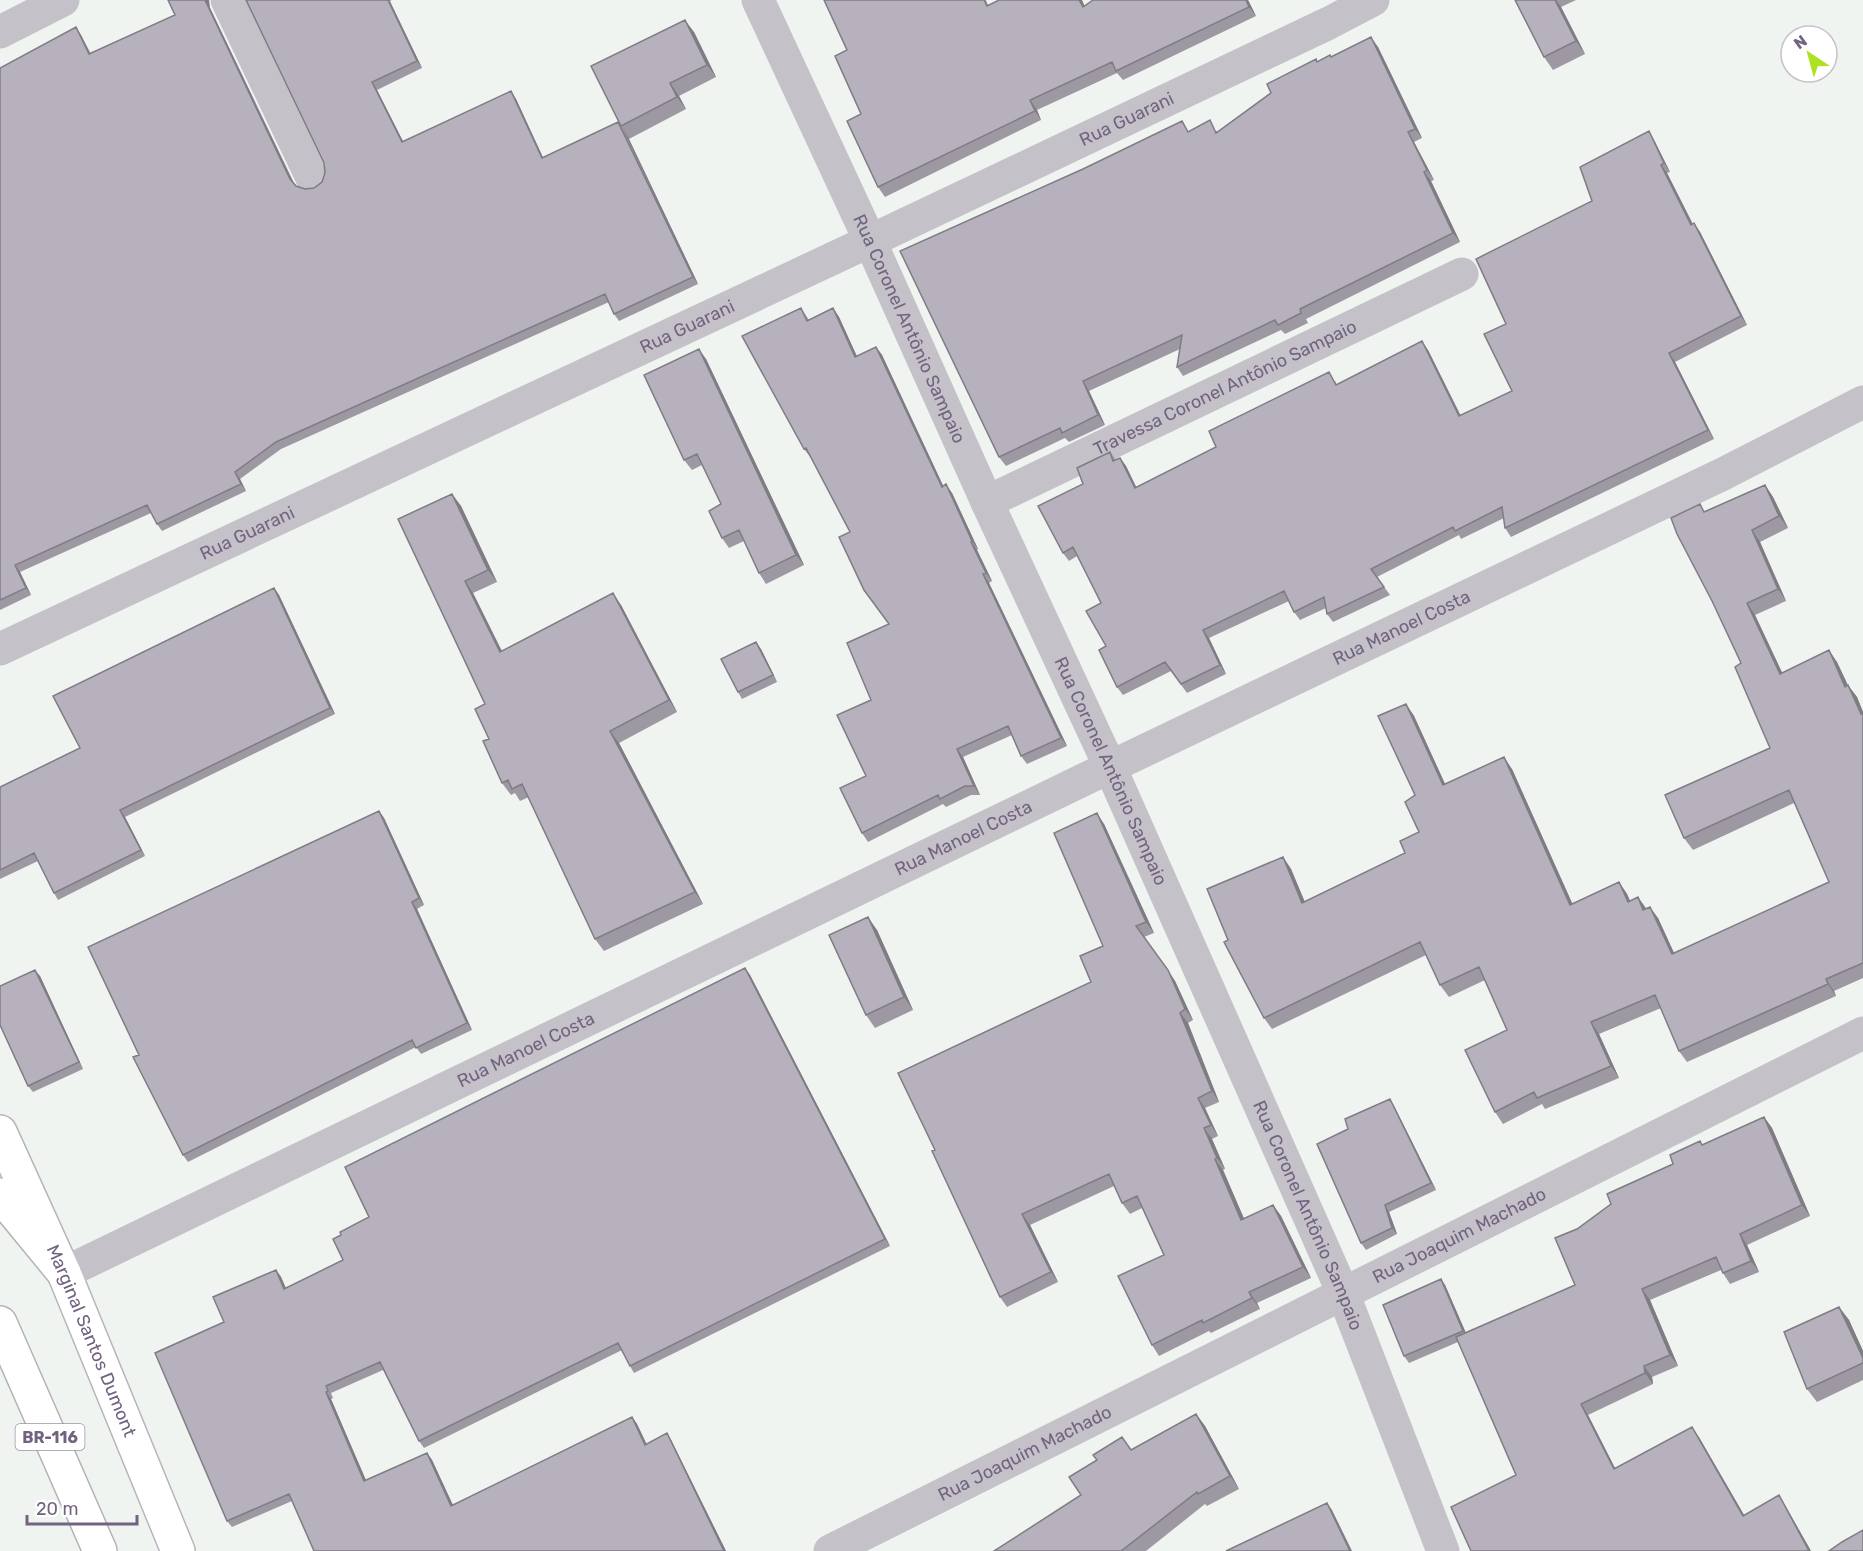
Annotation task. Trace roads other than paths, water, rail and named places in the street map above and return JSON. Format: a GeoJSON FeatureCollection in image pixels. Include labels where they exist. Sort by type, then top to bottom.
{"type":"FeatureCollection","features":[{"type":"Feature","properties":{"kind":"main road","name":"Marginal Santos Dumont"},"geometry":{"type":"LineString","coordinates":[[0,1132],[64,1273],[178,1551]]}},
{"type":"Feature","properties":{"kind":"main road"},"geometry":{"type":"LineString","coordinates":[[0,1195],[64,1273]]}},
{"type":"Feature","properties":{"kind":"main road","name":"BR-116"},"geometry":{"type":"LineString","coordinates":[[0,1323],[100,1551]]}},
{"type":"Feature","properties":{"kind":"street"},"geometry":{"type":"LineString","coordinates":[[0,32],[63,0]]}},
{"type":"Feature","properties":{"kind":"street"},"geometry":{"type":"LineString","coordinates":[[227,0],[312,178]]}},
{"type":"Feature","properties":{"kind":"street","name":"Rua Coronel Antônio Sampaio"},"geometry":{"type":"LineString","coordinates":[[758,0],[1110,767],[1343,1293],[1443,1551]]}},
{"type":"Feature","properties":{"kind":"street","name":"Rua Guarani"},"geometry":{"type":"LineString","coordinates":[[0,649],[870,241],[1324,11],[1373,0]]}},
{"type":"Feature","properties":{"kind":"street","name":"Travessa Coronel Antônio Sampaio"},"geometry":{"type":"LineString","coordinates":[[987,502],[1462,274]]}},
{"type":"Feature","properties":{"kind":"street","name":"Rua Manoel Costa"},"geometry":{"type":"LineString","coordinates":[[64,1273],[1110,767],[1723,474],[1863,402]]}},
{"type":"Feature","properties":{"kind":"street","name":"Rua Joaquim Machado"},"geometry":{"type":"LineString","coordinates":[[830,1551],[1863,1033]]}}]}
